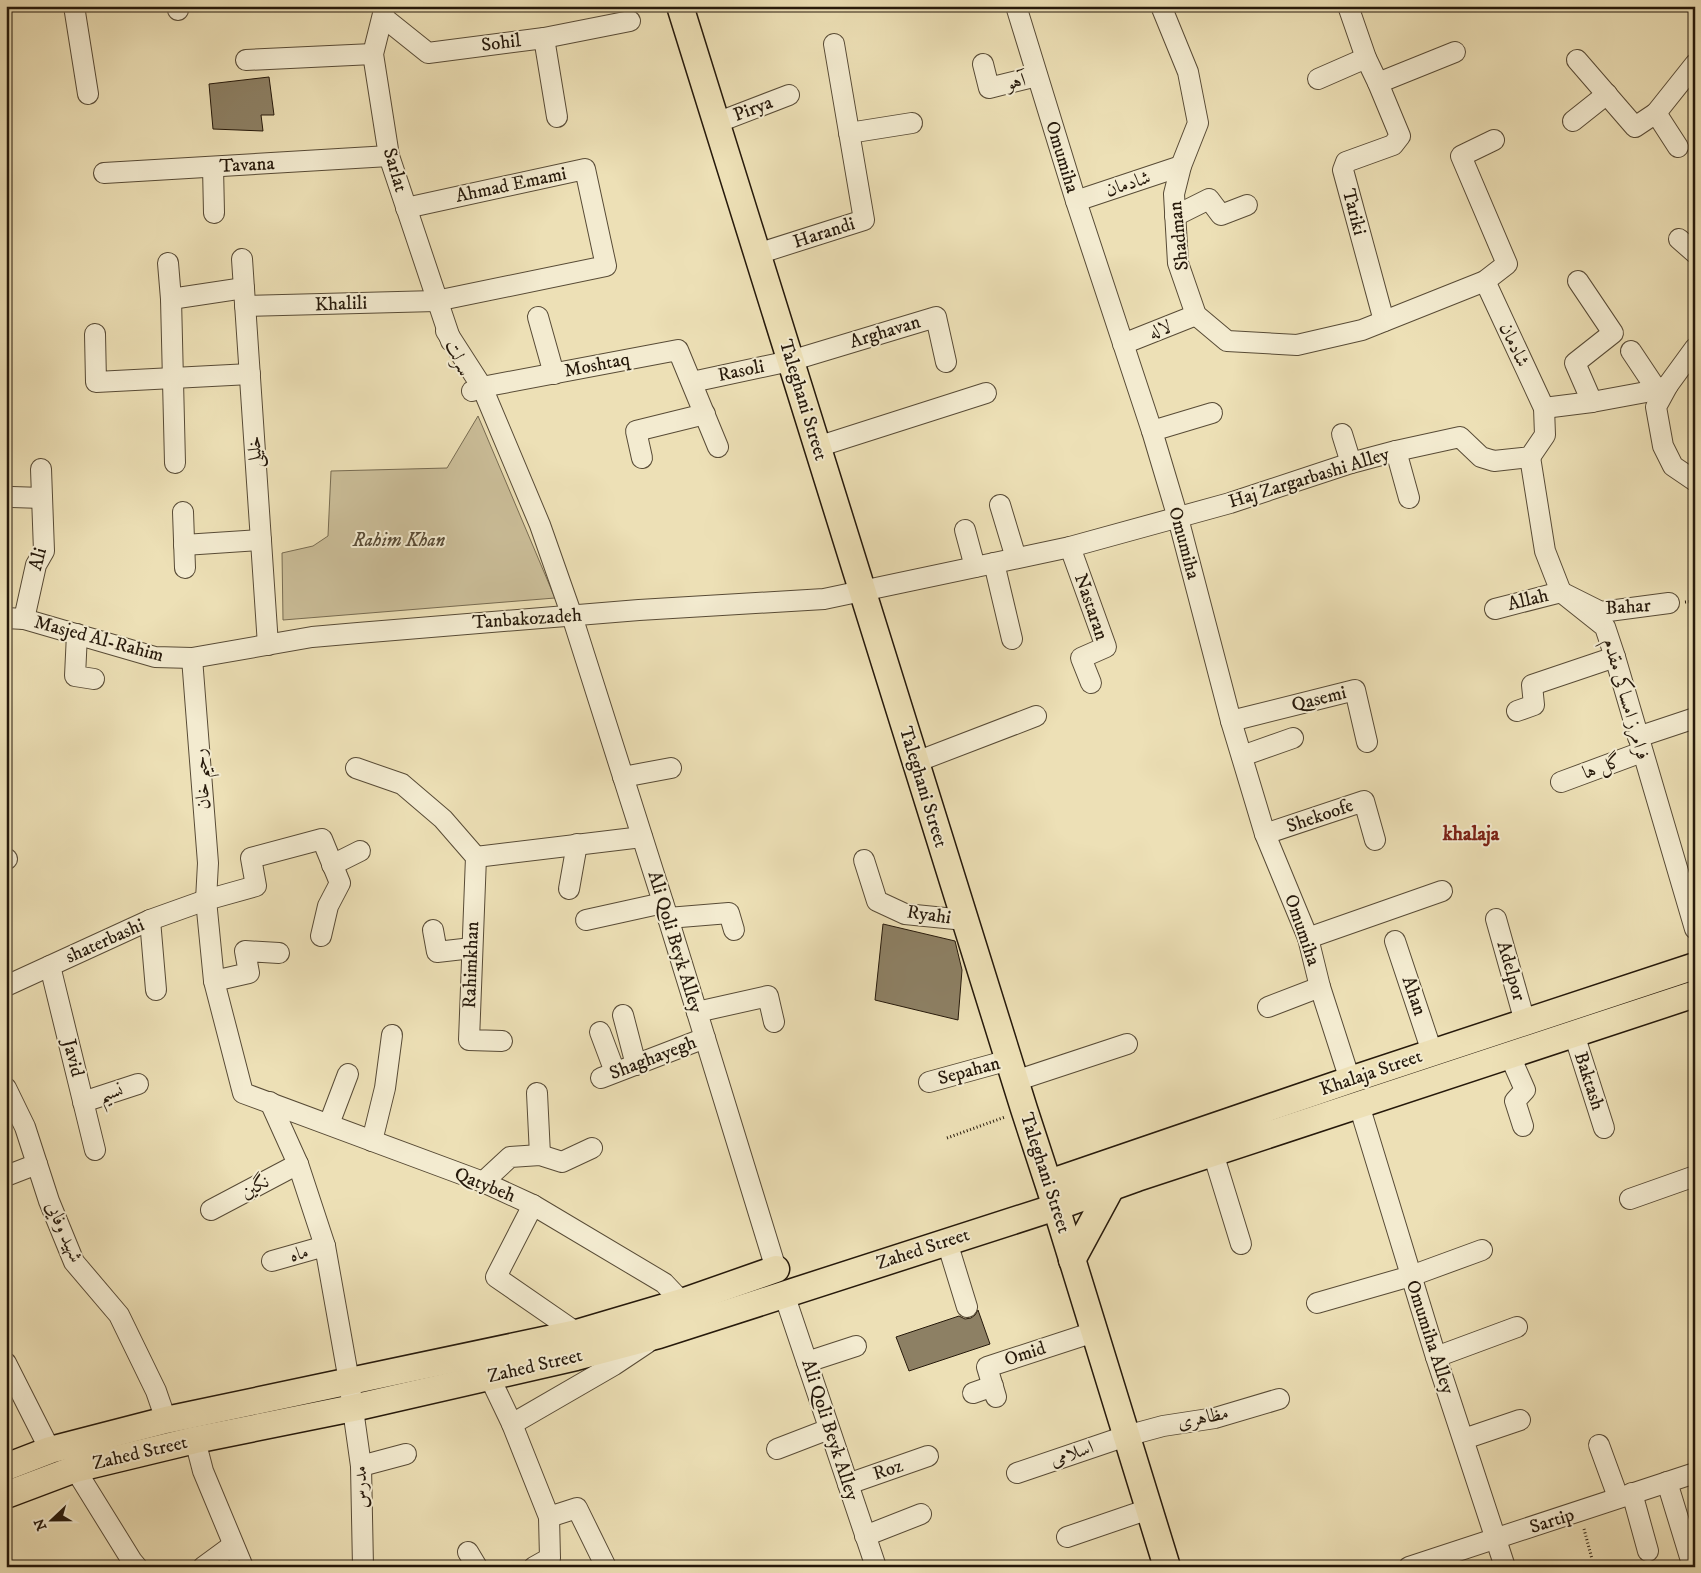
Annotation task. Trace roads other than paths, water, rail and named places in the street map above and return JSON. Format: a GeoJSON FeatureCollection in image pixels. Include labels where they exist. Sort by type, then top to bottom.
{"type":"FeatureCollection","features":[{"type":"Feature","properties":{"kind":"main road","name":"Taleghani Street"},"geometry":{"type":"LineString","coordinates":[[680,6],[757,254],[786,361],[817,447],[857,593],[916,762],[960,919],[1008,1068],[1033,1136],[1050,1200],[1072,1260],[1088,1334],[1144,1511],[1167,1567]]}},
{"type":"Feature","properties":{"kind":"main road","name":"Khalaja Street"},"geometry":{"type":"LineString","coordinates":[[1133,1167],[1213,1153],[1574,1034],[1695,966]]}},
{"type":"Feature","properties":{"kind":"main road","name":"Khalaja Street"},"geometry":{"type":"LineString","coordinates":[[1050,1200],[1107,1175],[1133,1167],[1350,1080],[1432,1052],[1526,1022],[1630,1001],[1695,994]]}},
{"type":"Feature","properties":{"kind":"main road"},"geometry":{"type":"LineString","coordinates":[[1033,1136],[1041,1148],[1060,1156],[1080,1161],[1107,1175],[1072,1260]]}},
{"type":"Feature","properties":{"kind":"main road","name":"Zahed Street"},"geometry":{"type":"LineString","coordinates":[[6,1494],[75,1469],[196,1440],[353,1408],[576,1357],[659,1335],[947,1242],[1050,1200]]}},
{"type":"Feature","properties":{"kind":"main road","name":"Zahed Street"},"geometry":{"type":"LineString","coordinates":[[6,1467],[50,1450],[166,1420],[577,1333],[682,1302],[776,1269]]}},
{"type":"Feature","properties":{"kind":"street"},"geometry":{"type":"LineString","coordinates":[[74,6],[88,94]]}},
{"type":"Feature","properties":{"kind":"street","name":"Taleghani Street"},"geometry":{"type":"LineString","coordinates":[[669,6],[786,361],[960,919]]}},
{"type":"Feature","properties":{"kind":"street","name":"Omumiha"},"geometry":{"type":"LineString","coordinates":[[1016,6],[1076,201],[1152,431],[1178,518],[1231,721],[1266,834],[1308,938],[1320,987],[1350,1080]]}},
{"type":"Feature","properties":{"kind":"street","name":"Shadman"},"geometry":{"type":"LineString","coordinates":[[1161,6],[1188,72],[1198,123],[1181,166],[1174,194],[1178,263],[1196,315]]}},
{"type":"Feature","properties":{"kind":"street"},"geometry":{"type":"LineString","coordinates":[[1348,6],[1366,58],[1378,83],[1455,52]]}},
{"type":"Feature","properties":{"kind":"street","name":"Sohil"},"geometry":{"type":"LineString","coordinates":[[384,12],[428,53],[544,38],[630,21]]}},
{"type":"Feature","properties":{"kind":"street","name":"Sarlat"},"geometry":{"type":"LineString","coordinates":[[384,12],[373,54],[389,156],[446,331]]}},
{"type":"Feature","properties":{"kind":"street"},"geometry":{"type":"LineString","coordinates":[[544,38],[557,117]]}},
{"type":"Feature","properties":{"kind":"street","name":"Harandi"},"geometry":{"type":"LineString","coordinates":[[757,254],[864,220],[834,44]]}},
{"type":"Feature","properties":{"kind":"street"},"geometry":{"type":"LineString","coordinates":[[246,60],[373,54]]}},
{"type":"Feature","properties":{"kind":"street"},"geometry":{"type":"LineString","coordinates":[[1318,79],[1366,58]]}},
{"type":"Feature","properties":{"kind":"street"},"geometry":{"type":"LineString","coordinates":[[1577,60],[1635,127],[1656,113],[1695,64]]}},
{"type":"Feature","properties":{"kind":"street","name":"آهو"},"geometry":{"type":"LineString","coordinates":[[983,64],[989,88],[1037,76]]}},
{"type":"Feature","properties":{"kind":"street","name":"Tariki"},"geometry":{"type":"LineString","coordinates":[[1378,83],[1400,136],[1393,145],[1346,162],[1343,170],[1384,321]]}},
{"type":"Feature","properties":{"kind":"street"},"geometry":{"type":"LineString","coordinates":[[1573,121],[1607,94]]}},
{"type":"Feature","properties":{"kind":"street","name":"Pirya"},"geometry":{"type":"LineString","coordinates":[[716,123],[789,95]]}},
{"type":"Feature","properties":{"kind":"street"},"geometry":{"type":"LineString","coordinates":[[1656,113],[1678,147]]}},
{"type":"Feature","properties":{"kind":"street"},"geometry":{"type":"LineString","coordinates":[[849,133],[912,123]]}},
{"type":"Feature","properties":{"kind":"street"},"geometry":{"type":"LineString","coordinates":[[1196,315],[1227,341],[1297,345],[1362,330],[1484,281],[1507,264],[1461,156],[1494,140]]}},
{"type":"Feature","properties":{"kind":"street","name":"Tavana"},"geometry":{"type":"LineString","coordinates":[[104,173],[389,156]]}},
{"type":"Feature","properties":{"kind":"street","name":"شادمان"},"geometry":{"type":"LineString","coordinates":[[1076,201],[1181,166]]}},
{"type":"Feature","properties":{"kind":"street"},"geometry":{"type":"LineString","coordinates":[[213,167],[214,213]]}},
{"type":"Feature","properties":{"kind":"street","name":"Ahmad Emami"},"geometry":{"type":"LineString","coordinates":[[406,208],[585,169],[606,266],[436,301]]}},
{"type":"Feature","properties":{"kind":"street"},"geometry":{"type":"LineString","coordinates":[[1175,216],[1209,199],[1221,216],[1247,205]]}},
{"type":"Feature","properties":{"kind":"street"},"geometry":{"type":"LineString","coordinates":[[1679,239],[1695,253]]}},
{"type":"Feature","properties":{"kind":"street","name":"خلیلی"},"geometry":{"type":"LineString","coordinates":[[242,259],[268,645]]}},
{"type":"Feature","properties":{"kind":"street"},"geometry":{"type":"LineString","coordinates":[[168,263],[171,298],[175,463]]}},
{"type":"Feature","properties":{"kind":"street","name":"شادمان"},"geometry":{"type":"LineString","coordinates":[[1484,281],[1544,408]]}},
{"type":"Feature","properties":{"kind":"street"},"geometry":{"type":"LineString","coordinates":[[1578,281],[1613,332],[1575,363],[1592,402]]}},
{"type":"Feature","properties":{"kind":"street","name":"Khalili"},"geometry":{"type":"LineString","coordinates":[[171,298],[245,297],[436,301]]}},
{"type":"Feature","properties":{"kind":"street","name":"لاله"},"geometry":{"type":"LineString","coordinates":[[1123,344],[1196,315]]}},
{"type":"Feature","properties":{"kind":"street"},"geometry":{"type":"LineString","coordinates":[[538,317],[554,374]]}},
{"type":"Feature","properties":{"kind":"street","name":"Arghavan"},"geometry":{"type":"LineString","coordinates":[[786,361],[936,317],[946,362]]}},
{"type":"Feature","properties":{"kind":"street","name":"سرلت"},"geometry":{"type":"LineString","coordinates":[[446,331],[500,429],[540,525],[572,616]]}},
{"type":"Feature","properties":{"kind":"street"},"geometry":{"type":"LineString","coordinates":[[95,334],[96,382],[250,374]]}},
{"type":"Feature","properties":{"kind":"street"},"geometry":{"type":"LineString","coordinates":[[1695,348],[1662,387],[1656,407],[1663,446],[1673,466],[1695,481]]}},
{"type":"Feature","properties":{"kind":"street","name":"Moshtaq"},"geometry":{"type":"LineString","coordinates":[[477,389],[678,350],[692,382]]}},
{"type":"Feature","properties":{"kind":"street"},"geometry":{"type":"LineString","coordinates":[[1631,350],[1662,387]]}},
{"type":"Feature","properties":{"kind":"street","name":"Rasoli"},"geometry":{"type":"LineString","coordinates":[[692,382],[786,361]]}},
{"type":"Feature","properties":{"kind":"street"},"geometry":{"type":"LineString","coordinates":[[692,382],[718,447]]}},
{"type":"Feature","properties":{"kind":"street"},"geometry":{"type":"LineString","coordinates":[[1561,592],[1545,551],[1530,457],[1545,435],[1544,408],[1592,402],[1662,387]]}},
{"type":"Feature","properties":{"kind":"street"},"geometry":{"type":"LineString","coordinates":[[817,447],[986,393]]}},
{"type":"Feature","properties":{"kind":"street"},"geometry":{"type":"LineString","coordinates":[[1152,431],[1212,413]]}},
{"type":"Feature","properties":{"kind":"street"},"geometry":{"type":"LineString","coordinates":[[642,458],[636,431],[704,414]]}},
{"type":"Feature","properties":{"kind":"street"},"geometry":{"type":"LineString","coordinates":[[1342,434],[1351,463]]}},
{"type":"Feature","properties":{"kind":"street","name":"Haj Zargarbashi Alley"},"geometry":{"type":"LineString","coordinates":[[857,593],[1070,546],[1230,503],[1351,463],[1460,437],[1481,457],[1494,461],[1530,457]]}},
{"type":"Feature","properties":{"kind":"street"},"geometry":{"type":"LineString","coordinates":[[1396,451],[1409,498]]}},
{"type":"Feature","properties":{"kind":"street","name":"Ali"},"geometry":{"type":"LineString","coordinates":[[15,618],[36,565],[44,551],[41,469]]}},
{"type":"Feature","properties":{"kind":"street"},"geometry":{"type":"LineString","coordinates":[[12,497],[42,498]]}},
{"type":"Feature","properties":{"kind":"street"},"geometry":{"type":"LineString","coordinates":[[1000,505],[1016,558]]}},
{"type":"Feature","properties":{"kind":"street"},"geometry":{"type":"LineString","coordinates":[[183,512],[185,568]]}},
{"type":"Feature","properties":{"kind":"street"},"geometry":{"type":"LineString","coordinates":[[965,530],[985,565],[1012,639]]}},
{"type":"Feature","properties":{"kind":"street"},"geometry":{"type":"LineString","coordinates":[[184,545],[261,540]]}},
{"type":"Feature","properties":{"kind":"street","name":"Nastaran"},"geometry":{"type":"LineString","coordinates":[[1070,546],[1106,647],[1081,658],[1091,683]]}},
{"type":"Feature","properties":{"kind":"street","name":"Bahar"},"geometry":{"type":"LineString","coordinates":[[1561,592],[1601,612],[1669,603]]}},
{"type":"Feature","properties":{"kind":"street","name":"Allah"},"geometry":{"type":"LineString","coordinates":[[1495,609],[1561,592]]}},
{"type":"Feature","properties":{"kind":"street","name":"فرامرز امساکی مقدم"},"geometry":{"type":"LineString","coordinates":[[1561,592],[1605,627],[1695,930]]}},
{"type":"Feature","properties":{"kind":"street","name":"Tanbakozadeh"},"geometry":{"type":"LineString","coordinates":[[192,658],[312,637],[639,610],[824,599],[857,593]]}},
{"type":"Feature","properties":{"kind":"street","name":"Ali Qoli Beyk Alley"},"geometry":{"type":"LineString","coordinates":[[572,616],[666,910],[776,1269]]}},
{"type":"Feature","properties":{"kind":"street","name":"Masjed Al-Rahim"},"geometry":{"type":"LineString","coordinates":[[15,618],[77,634],[155,658],[192,658]]}},
{"type":"Feature","properties":{"kind":"street"},"geometry":{"type":"LineString","coordinates":[[77,634],[75,676],[94,679]]}},
{"type":"Feature","properties":{"kind":"street"},"geometry":{"type":"LineString","coordinates":[[1517,711],[1534,705],[1532,685],[1615,657]]}},
{"type":"Feature","properties":{"kind":"street","name":"رحیم خان"},"geometry":{"type":"LineString","coordinates":[[192,658],[208,863],[206,900]]}},
{"type":"Feature","properties":{"kind":"street","name":"Qasemi"},"geometry":{"type":"LineString","coordinates":[[1231,721],[1355,690],[1367,742]]}},
{"type":"Feature","properties":{"kind":"street"},"geometry":{"type":"LineString","coordinates":[[916,762],[1036,716]]}},
{"type":"Feature","properties":{"kind":"street","name":"گل ها"},"geometry":{"type":"LineString","coordinates":[[1561,782],[1695,718]]}},
{"type":"Feature","properties":{"kind":"street"},"geometry":{"type":"LineString","coordinates":[[1242,756],[1293,738]]}},
{"type":"Feature","properties":{"kind":"street"},"geometry":{"type":"LineString","coordinates":[[356,768],[402,784],[442,819],[476,857],[642,837]]}},
{"type":"Feature","properties":{"kind":"street"},"geometry":{"type":"LineString","coordinates":[[623,777],[670,768]]}},
{"type":"Feature","properties":{"kind":"street","name":"Shekoofe"},"geometry":{"type":"LineString","coordinates":[[1266,834],[1364,801],[1375,840]]}},
{"type":"Feature","properties":{"kind":"street","name":"shaterbashi"},"geometry":{"type":"LineString","coordinates":[[6,986],[150,920],[206,900],[256,886],[251,858],[322,839],[332,865]]}},
{"type":"Feature","properties":{"kind":"street"},"geometry":{"type":"LineString","coordinates":[[569,889],[577,844]]}},
{"type":"Feature","properties":{"kind":"street"},"geometry":{"type":"LineString","coordinates":[[321,936],[328,906],[340,883],[332,865],[360,851]]}},
{"type":"Feature","properties":{"kind":"street","name":"Rahimkhan"},"geometry":{"type":"LineString","coordinates":[[476,857],[469,1040],[502,1041]]}},
{"type":"Feature","properties":{"kind":"street","name":"Ryahi"},"geometry":{"type":"LineString","coordinates":[[864,860],[877,901],[905,914],[960,919]]}},
{"type":"Feature","properties":{"kind":"street"},"geometry":{"type":"LineString","coordinates":[[1308,938],[1442,891]]}},
{"type":"Feature","properties":{"kind":"street","name":"Qatybeh"},"geometry":{"type":"LineString","coordinates":[[206,900],[214,981],[243,1094],[270,1102],[482,1182],[533,1205],[664,1283],[682,1302]]}},
{"type":"Feature","properties":{"kind":"street"},"geometry":{"type":"LineString","coordinates":[[586,920],[666,910],[730,914],[734,930]]}},
{"type":"Feature","properties":{"kind":"street"},"geometry":{"type":"LineString","coordinates":[[150,920],[156,990]]}},
{"type":"Feature","properties":{"kind":"street","name":"Adelpor"},"geometry":{"type":"LineString","coordinates":[[1496,920],[1526,1022]]}},
{"type":"Feature","properties":{"kind":"street"},"geometry":{"type":"LineString","coordinates":[[433,930],[437,952],[472,948]]}},
{"type":"Feature","properties":{"kind":"street","name":"Ahan"},"geometry":{"type":"LineString","coordinates":[[1395,941],[1432,1052]]}},
{"type":"Feature","properties":{"kind":"street"},"geometry":{"type":"LineString","coordinates":[[214,981],[249,973],[245,951],[279,953]]}},
{"type":"Feature","properties":{"kind":"street","name":"Javid"},"geometry":{"type":"LineString","coordinates":[[50,966],[95,1150]]}},
{"type":"Feature","properties":{"kind":"street"},"geometry":{"type":"LineString","coordinates":[[1268,1007],[1320,987]]}},
{"type":"Feature","properties":{"kind":"street"},"geometry":{"type":"LineString","coordinates":[[697,1012],[768,996],[774,1022]]}},
{"type":"Feature","properties":{"kind":"street"},"geometry":{"type":"LineString","coordinates":[[623,1015],[636,1065]]}},
{"type":"Feature","properties":{"kind":"street","name":"Shaghayegh"},"geometry":{"type":"LineString","coordinates":[[600,1032],[608,1075],[705,1038]]}},
{"type":"Feature","properties":{"kind":"street","name":"Baktash"},"geometry":{"type":"LineString","coordinates":[[1574,1034],[1604,1128]]}},
{"type":"Feature","properties":{"kind":"street"},"geometry":{"type":"LineString","coordinates":[[372,1141],[385,1088],[392,1035]]}},
{"type":"Feature","properties":{"kind":"street","name":"Sepahan"},"geometry":{"type":"LineString","coordinates":[[929,1082],[1127,1044]]}},
{"type":"Feature","properties":{"kind":"street"},"geometry":{"type":"LineString","coordinates":[[1510,1056],[1524,1090],[1514,1100],[1523,1126]]}},
{"type":"Feature","properties":{"kind":"street","name":"Taleghani Street"},"geometry":{"type":"LineString","coordinates":[[1008,1068],[1014,1113],[1050,1200],[1088,1334]]}},
{"type":"Feature","properties":{"kind":"street"},"geometry":{"type":"LineString","coordinates":[[329,1124],[348,1074]]}},
{"type":"Feature","properties":{"kind":"street","name":"نسیم"},"geometry":{"type":"LineString","coordinates":[[84,1102],[138,1084]]}},
{"type":"Feature","properties":{"kind":"street","name":"شهید وفایی"},"geometry":{"type":"LineString","coordinates":[[6,1088],[25,1128],[49,1201],[74,1262],[119,1315],[156,1391],[166,1420]]}},
{"type":"Feature","properties":{"kind":"street"},"geometry":{"type":"LineString","coordinates":[[537,1093],[540,1155]]}},
{"type":"Feature","properties":{"kind":"street"},"geometry":{"type":"LineString","coordinates":[[270,1102],[298,1164],[325,1246],[349,1381]]}},
{"type":"Feature","properties":{"kind":"street","name":"Omumiha Alley"},"geometry":{"type":"LineString","coordinates":[[1359,1105],[1436,1357],[1505,1567]]}},
{"type":"Feature","properties":{"kind":"street"},"geometry":{"type":"LineString","coordinates":[[482,1182],[510,1157],[540,1155],[562,1162],[592,1148]]}},
{"type":"Feature","properties":{"kind":"street"},"geometry":{"type":"LineString","coordinates":[[1213,1153],[1241,1244]]}},
{"type":"Feature","properties":{"kind":"street"},"geometry":{"type":"LineString","coordinates":[[6,1176],[37,1164]]}},
{"type":"Feature","properties":{"kind":"street","name":"نگین"},"geometry":{"type":"LineString","coordinates":[[211,1210],[298,1164]]}},
{"type":"Feature","properties":{"kind":"street"},"geometry":{"type":"LineString","coordinates":[[1630,1199],[1695,1176]]}},
{"type":"Feature","properties":{"kind":"street"},"geometry":{"type":"LineString","coordinates":[[533,1205],[496,1277],[577,1333]]}},
{"type":"Feature","properties":{"kind":"street"},"geometry":{"type":"LineString","coordinates":[[947,1242],[967,1307]]}},
{"type":"Feature","properties":{"kind":"street","name":"ماه"},"geometry":{"type":"LineString","coordinates":[[272,1261],[325,1246]]}},
{"type":"Feature","properties":{"kind":"street"},"geometry":{"type":"LineString","coordinates":[[1317,1303],[1411,1276],[1482,1250]]}},
{"type":"Feature","properties":{"kind":"street","name":"Ali Qoli Beyk Alley"},"geometry":{"type":"LineString","coordinates":[[784,1294],[876,1567]]}},
{"type":"Feature","properties":{"kind":"street"},"geometry":{"type":"LineString","coordinates":[[1436,1357],[1517,1327]]}},
{"type":"Feature","properties":{"kind":"street","name":"Omid"},"geometry":{"type":"LineString","coordinates":[[973,1393],[995,1392],[987,1367],[1088,1334]]}},
{"type":"Feature","properties":{"kind":"street"},"geometry":{"type":"LineString","coordinates":[[512,1424],[614,1365],[659,1335]]}},
{"type":"Feature","properties":{"kind":"street"},"geometry":{"type":"LineString","coordinates":[[807,1362],[856,1346]]}},
{"type":"Feature","properties":{"kind":"street"},"geometry":{"type":"LineString","coordinates":[[6,1364],[50,1450]]}},
{"type":"Feature","properties":{"kind":"street"},"geometry":{"type":"LineString","coordinates":[[489,1376],[512,1424],[549,1516],[550,1558],[534,1567]]}},
{"type":"Feature","properties":{"kind":"street","name":"مدرس"},"geometry":{"type":"LineString","coordinates":[[349,1381],[361,1466],[363,1567]]}},
{"type":"Feature","properties":{"kind":"street","name":"مظاهری"},"geometry":{"type":"LineString","coordinates":[[1121,1438],[1163,1426],[1215,1418],[1278,1399]]}},
{"type":"Feature","properties":{"kind":"street"},"geometry":{"type":"LineString","coordinates":[[1464,1439],[1520,1420]]}},
{"type":"Feature","properties":{"kind":"street"},"geometry":{"type":"LineString","coordinates":[[777,1449],[828,1429]]}},
{"type":"Feature","properties":{"kind":"street","name":"اسلامی"},"geometry":{"type":"LineString","coordinates":[[1017,1473],[1121,1438]]}},
{"type":"Feature","properties":{"kind":"street"},"geometry":{"type":"LineString","coordinates":[[196,1440],[203,1471],[243,1567]]}},
{"type":"Feature","properties":{"kind":"street"},"geometry":{"type":"LineString","coordinates":[[1599,1445],[1625,1495],[1648,1551]]}},
{"type":"Feature","properties":{"kind":"street"},"geometry":{"type":"LineString","coordinates":[[361,1466],[406,1454]]}},
{"type":"Feature","properties":{"kind":"street","name":"Roz"},"geometry":{"type":"LineString","coordinates":[[848,1484],[928,1456]]}},
{"type":"Feature","properties":{"kind":"street"},"geometry":{"type":"LineString","coordinates":[[75,1469],[137,1567]]}},
{"type":"Feature","properties":{"kind":"street","name":"Sartip"},"geometry":{"type":"LineString","coordinates":[[1409,1567],[1695,1473]]}},
{"type":"Feature","properties":{"kind":"street"},"geometry":{"type":"LineString","coordinates":[[1668,1482],[1693,1567]]}},
{"type":"Feature","properties":{"kind":"street"},"geometry":{"type":"LineString","coordinates":[[549,1516],[577,1508],[606,1567]]}},
{"type":"Feature","properties":{"kind":"street"},"geometry":{"type":"LineString","coordinates":[[1067,1537],[1144,1511]]}},
{"type":"Feature","properties":{"kind":"street","name":"Taleghani Street"},"geometry":{"type":"LineString","coordinates":[[1144,1511],[1156,1567]]}},
{"type":"Feature","properties":{"kind":"street"},"geometry":{"type":"LineString","coordinates":[[865,1536],[921,1514]]}},
{"type":"Feature","properties":{"kind":"street"},"geometry":{"type":"LineString","coordinates":[[203,1567],[233,1545]]}},
{"type":"Feature","properties":{"kind":"district","name":"khalaja"},"geometry":{"type":"Point","coordinates":[1471,834]}},
{"type":"Feature","properties":{"kind":"park label","name":"Rahim Khan"},"geometry":{"type":"Point","coordinates":[399,540]}}]}
